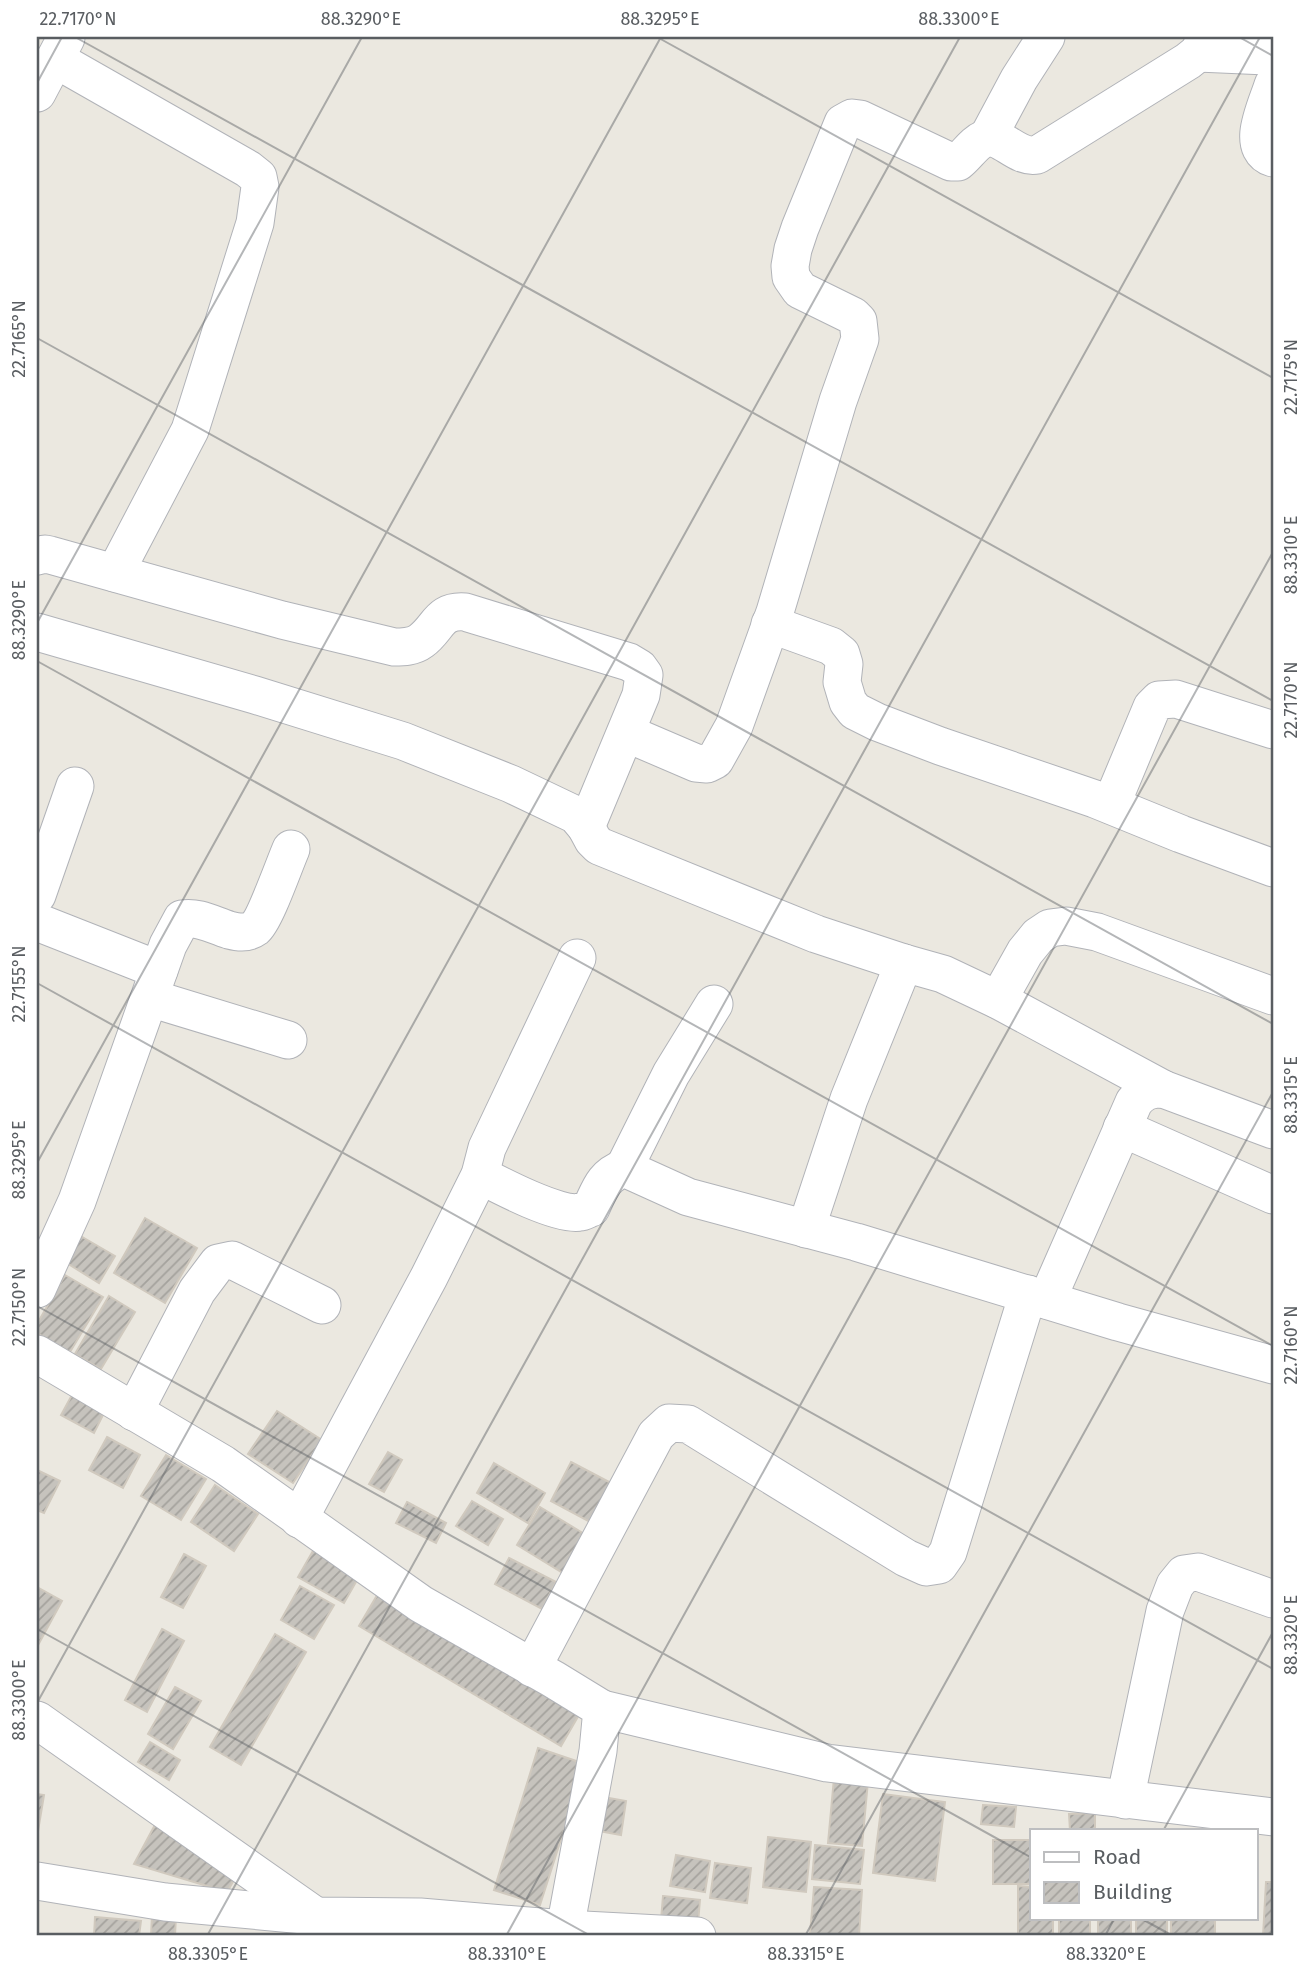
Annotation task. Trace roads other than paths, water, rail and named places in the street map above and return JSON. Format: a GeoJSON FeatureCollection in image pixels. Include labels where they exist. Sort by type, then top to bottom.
{"type":"FeatureCollection","features":[{"type":"Feature","properties":{"kind":"street"},"geometry":{"type":"LineString","coordinates":[[988,137],[1019,79],[1046,37]]}},
{"type":"Feature","properties":{"kind":"street"},"geometry":{"type":"LineString","coordinates":[[626,733],[696,763],[707,764],[715,761],[734,726],[770,625],[838,401],[860,339],[858,321],[800,290],[791,277],[790,266],[800,228],[843,123],[852,118],[860,119],[951,162],[958,162],[981,140],[988,137],[995,138],[1022,155],[1037,155],[1202,45],[1273,58]]}},
{"type":"Feature","properties":{"kind":"street"},"geometry":{"type":"LineString","coordinates":[[37,93],[61,48],[248,169],[258,177],[260,187],[255,223],[190,430],[115,573]]}},
{"type":"Feature","properties":{"kind":"street"},"geometry":{"type":"LineString","coordinates":[[1273,85],[1257,138],[1261,149],[1273,158]]}},
{"type":"Feature","properties":{"kind":"street"},"geometry":{"type":"LineString","coordinates":[[37,556],[50,555],[282,620],[394,647],[407,647],[421,641],[447,614],[454,611],[465,612],[616,658],[639,668],[643,675],[641,695],[586,827]]}},
{"type":"Feature","properties":{"kind":"street"},"geometry":{"type":"LineString","coordinates":[[770,625],[831,646],[841,654],[844,664],[842,682],[848,702],[855,711],[877,722],[940,747],[1111,805],[1273,868]]}},
{"type":"Feature","properties":{"kind":"street"},"geometry":{"type":"LineString","coordinates":[[37,632],[403,741],[511,784],[576,815],[599,846],[816,934],[943,974],[999,1000],[1163,1089],[1273,1130]]}},
{"type":"Feature","properties":{"kind":"street"},"geometry":{"type":"LineString","coordinates":[[1111,805],[1152,706],[1159,700],[1176,699],[1273,730]]}},
{"type":"Feature","properties":{"kind":"street"},"geometry":{"type":"LineString","coordinates":[[37,895],[75,786]]}},
{"type":"Feature","properties":{"kind":"street"},"geometry":{"type":"LineString","coordinates":[[37,1289],[77,1201],[168,945],[182,919],[192,917],[246,933],[256,928],[291,849]]}},
{"type":"Feature","properties":{"kind":"street"},"geometry":{"type":"LineString","coordinates":[[37,922],[155,984],[288,1040]]}},
{"type":"Feature","properties":{"kind":"street"},"geometry":{"type":"LineString","coordinates":[[999,1000],[1025,952],[1038,936],[1050,928],[1066,926],[1097,932],[1273,996]]}},
{"type":"Feature","properties":{"kind":"street"},"geometry":{"type":"LineString","coordinates":[[299,1518],[429,1277],[480,1175],[487,1148],[577,958]]}},
{"type":"Feature","properties":{"kind":"street"},"geometry":{"type":"LineString","coordinates":[[806,1229],[849,1099],[904,963]]}},
{"type":"Feature","properties":{"kind":"street"},"geometry":{"type":"LineString","coordinates":[[480,1175],[555,1208],[578,1213],[591,1208],[601,1186],[611,1173],[624,1168],[671,1074],[714,1004]]}},
{"type":"Feature","properties":{"kind":"street"},"geometry":{"type":"LineString","coordinates":[[532,1668],[656,1435],[668,1423],[688,1424],[906,1558],[926,1567],[939,1565],[948,1552],[1037,1297],[1133,1102],[1142,1093],[1163,1089]]}},
{"type":"Feature","properties":{"kind":"street"},"geometry":{"type":"LineString","coordinates":[[1122,1128],[1273,1195]]}},
{"type":"Feature","properties":{"kind":"street"},"geometry":{"type":"LineString","coordinates":[[624,1168],[688,1197],[856,1242],[1273,1365]]}},
{"type":"Feature","properties":{"kind":"street"},"geometry":{"type":"LineString","coordinates":[[134,1412],[197,1291],[218,1263],[232,1260],[322,1305]]}},
{"type":"Feature","properties":{"kind":"street"},"geometry":{"type":"LineString","coordinates":[[37,1354],[223,1464],[421,1604],[602,1709],[827,1763],[1273,1817]]}},
{"type":"Feature","properties":{"kind":"street"},"geometry":{"type":"LineString","coordinates":[[1125,1800],[1165,1611],[1175,1585],[1184,1574],[1198,1572],[1273,1599]]}},
{"type":"Feature","properties":{"kind":"street"},"geometry":{"type":"LineString","coordinates":[[565,1929],[598,1751],[602,1709]]}},
{"type":"Feature","properties":{"kind":"street"},"geometry":{"type":"LineString","coordinates":[[37,1720],[314,1916]]}},
{"type":"Feature","properties":{"kind":"street"},"geometry":{"type":"LineString","coordinates":[[37,1881],[165,1902],[314,1916],[420,1917],[697,1936]]}}]}
